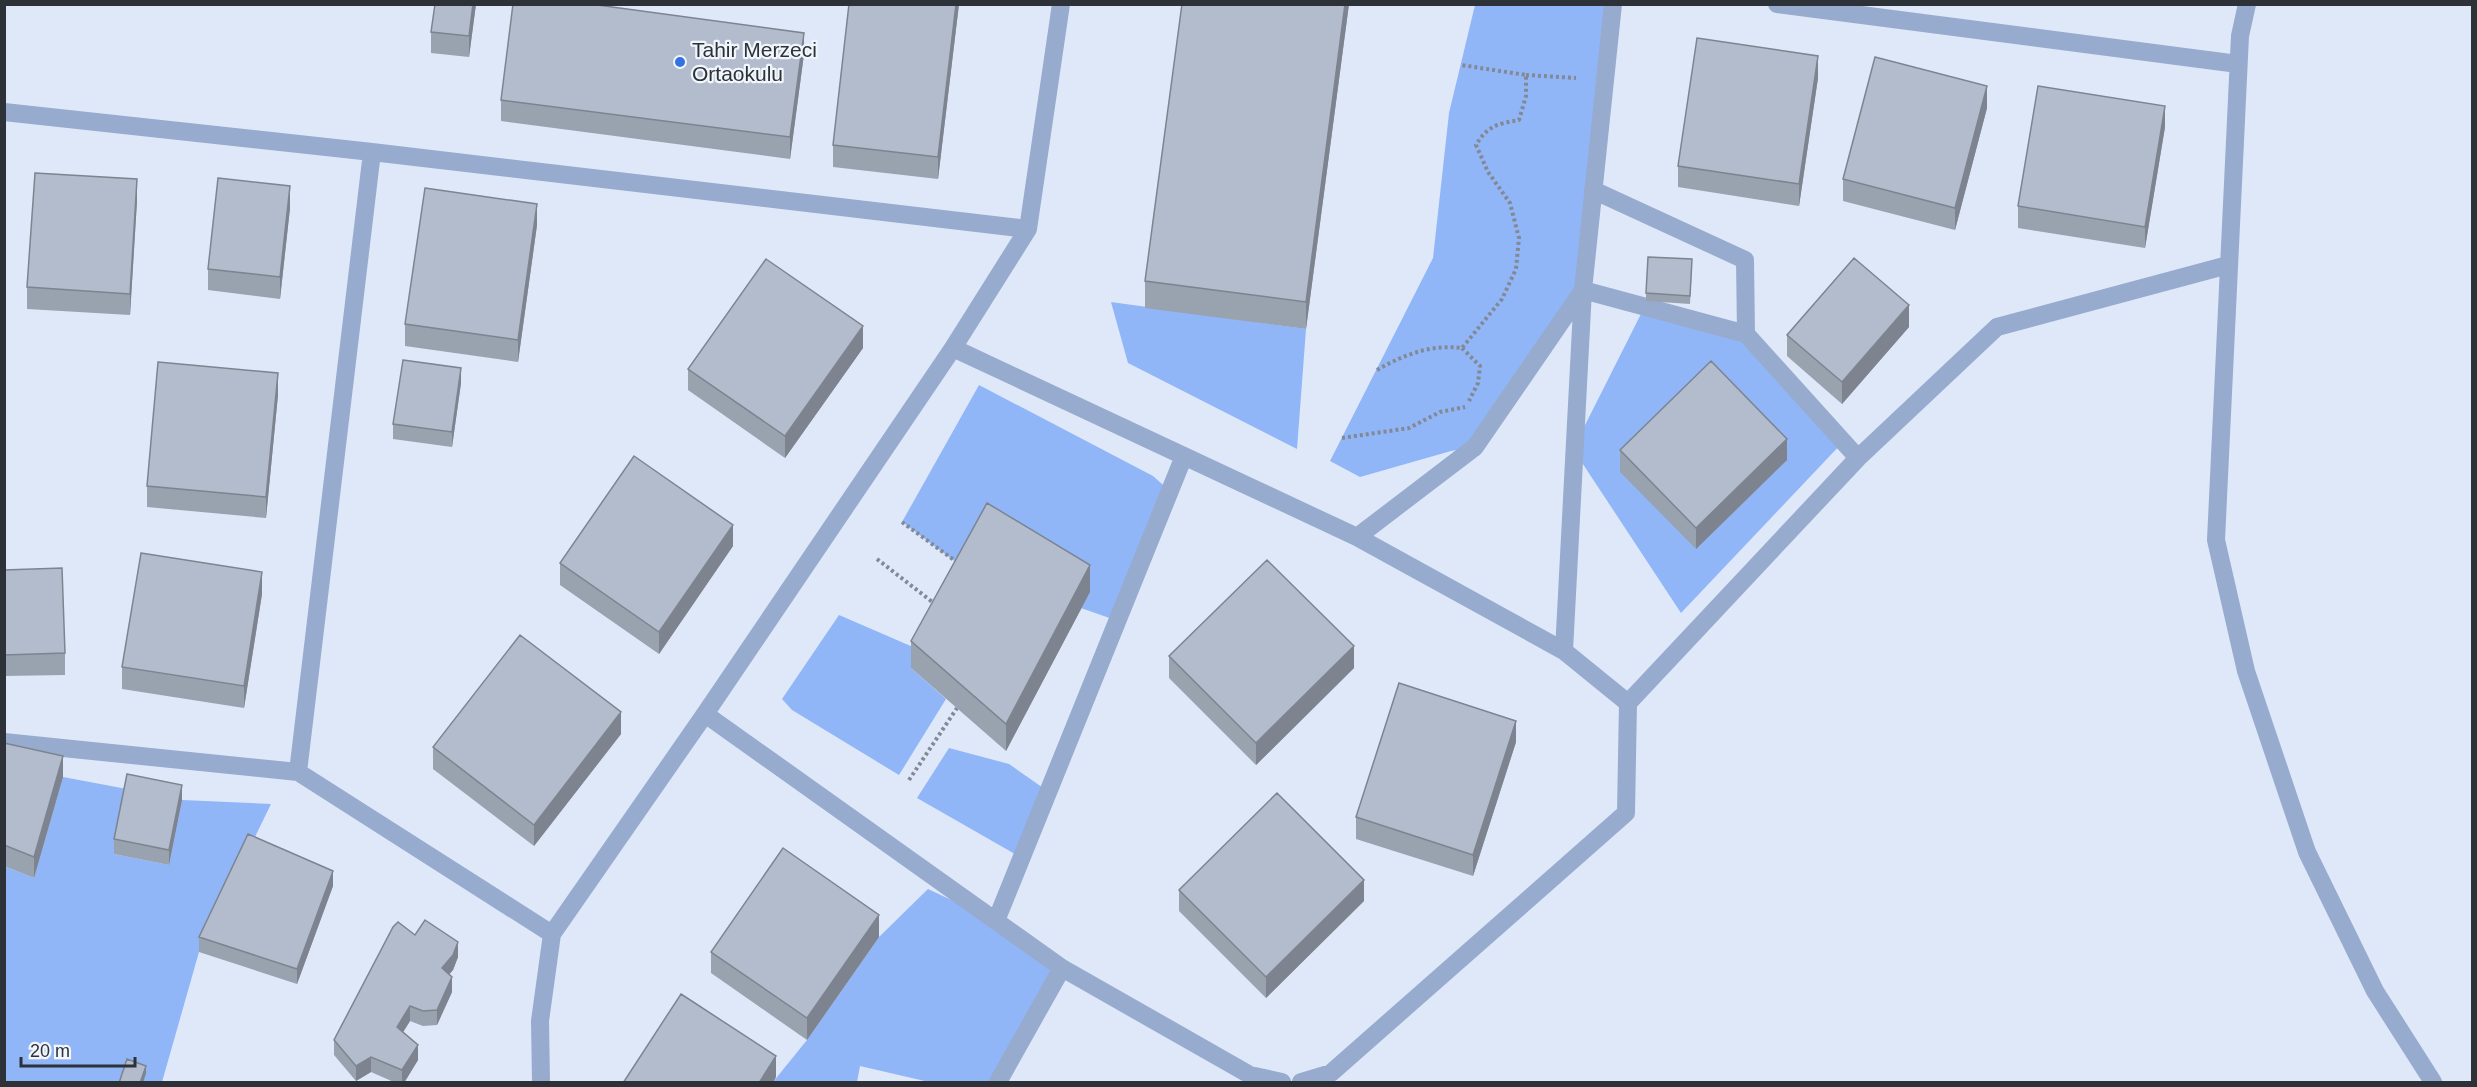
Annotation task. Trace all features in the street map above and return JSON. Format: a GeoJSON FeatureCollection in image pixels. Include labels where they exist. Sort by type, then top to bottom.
{"type":"FeatureCollection","features":[{"type":"Feature","properties":{"kind":"street"},"geometry":{"type":"LineString","coordinates":[[541,1083],[540,1021],[552,934],[705,714],[953,348],[1029,229],[1061,4]]}},
{"type":"Feature","properties":{"kind":"street"},"geometry":{"type":"LineString","coordinates":[[1564,651],[1583,290],[1613,4]]}},
{"type":"Feature","properties":{"kind":"street"},"geometry":{"type":"LineString","coordinates":[[1777,4],[2238,64]]}},
{"type":"Feature","properties":{"kind":"street"},"geometry":{"type":"LineString","coordinates":[[2247,4],[2240,36],[2238,64],[2216,540],[2246,671],[2307,852],[2375,992],[2433,1083]]}},
{"type":"Feature","properties":{"kind":"street"},"geometry":{"type":"LineString","coordinates":[[4,112],[372,152],[1029,229]]}},
{"type":"Feature","properties":{"kind":"street"},"geometry":{"type":"LineString","coordinates":[[298,772],[372,152]]}},
{"type":"Feature","properties":{"kind":"street"},"geometry":{"type":"LineString","coordinates":[[1593,190],[1745,260],[1746,334]]}},
{"type":"Feature","properties":{"kind":"street"},"geometry":{"type":"LineString","coordinates":[[1301,1083],[1331,1073],[1626,813],[1628,703],[1858,458],[1997,327],[2228,266]]}},
{"type":"Feature","properties":{"kind":"street"},"geometry":{"type":"LineString","coordinates":[[1583,290],[1746,334],[1858,458]]}},
{"type":"Feature","properties":{"kind":"street"},"geometry":{"type":"LineString","coordinates":[[1357,537],[1475,447],[1583,290]]}},
{"type":"Feature","properties":{"kind":"street"},"geometry":{"type":"LineString","coordinates":[[953,348],[1357,537],[1564,651],[1628,703]]}},
{"type":"Feature","properties":{"kind":"street"},"geometry":{"type":"LineString","coordinates":[[996,921],[1184,456]]}},
{"type":"Feature","properties":{"kind":"street"},"geometry":{"type":"LineString","coordinates":[[705,714],[1062,968],[1250,1076],[1282,1083]]}},
{"type":"Feature","properties":{"kind":"street"},"geometry":{"type":"LineString","coordinates":[[4,742],[298,772],[552,934]]}},
{"type":"Feature","properties":{"kind":"street"},"geometry":{"type":"LineString","coordinates":[[999,1083],[1062,968]]}},
{"type":"Feature","properties":{"kind":"path"},"geometry":{"type":"LineString","coordinates":[[1461,65],[1526,75],[1605,80]]}},
{"type":"Feature","properties":{"kind":"path"},"geometry":{"type":"LineString","coordinates":[[1462,348],[1502,299],[1516,269],[1519,238],[1510,202],[1488,172],[1476,145],[1483,132],[1498,124],[1519,120],[1526,96],[1526,75]]}},
{"type":"Feature","properties":{"kind":"path"},"geometry":{"type":"LineString","coordinates":[[1342,438],[1409,428],[1440,412],[1465,408],[1478,383],[1480,366],[1462,348],[1449,346],[1404,355],[1377,370]]}},
{"type":"Feature","properties":{"kind":"path"},"geometry":{"type":"LineString","coordinates":[[902,522],[965,569]]}},
{"type":"Feature","properties":{"kind":"path"},"geometry":{"type":"LineString","coordinates":[[877,560],[943,610]]}},
{"type":"Feature","properties":{"kind":"path"},"geometry":{"type":"LineString","coordinates":[[909,780],[957,708]]}},
{"type":"Feature","properties":{"kind":"shaded area"},"geometry":{"type":"Polygon","coordinates":[[[1475,5],[1613,5],[1583,290],[1475,447],[1451,451],[1360,477],[1330,461],[1433,258],[1449,113],[1475,5]]]}},
{"type":"Feature","properties":{"kind":"shaded area"},"geometry":{"type":"Polygon","coordinates":[[[1111,302],[1306,329],[1297,449],[1128,363],[1111,302]]]}},
{"type":"Feature","properties":{"kind":"shaded area"},"geometry":{"type":"Polygon","coordinates":[[[1645,306],[1746,334],[1843,442],[1681,613],[1573,449],[1645,306]]]}},
{"type":"Feature","properties":{"kind":"shaded area"},"geometry":{"type":"Polygon","coordinates":[[[979,385],[1153,476],[1170,491],[1118,621],[1081,608],[1090,592],[965,569],[902,522],[979,385]]]}},
{"type":"Feature","properties":{"kind":"shaded area"},"geometry":{"type":"Polygon","coordinates":[[[839,615],[920,650],[911,668],[946,699],[899,775],[792,710],[782,699],[839,615]]]}},
{"type":"Feature","properties":{"kind":"shaded area"},"geometry":{"type":"Polygon","coordinates":[[[949,748],[1009,764],[1049,792],[1022,858],[917,798],[949,748]]]}},
{"type":"Feature","properties":{"kind":"shaded area"},"geometry":{"type":"Polygon","coordinates":[[[63,777],[127,789],[114,854],[169,865],[182,800],[271,804],[199,952],[162,1082],[143,1082],[146,1074],[121,1082],[5,1081],[4,866],[34,878],[63,777]]]}},
{"type":"Feature","properties":{"kind":"shaded area"},"geometry":{"type":"Polygon","coordinates":[[[928,889],[996,921],[1062,968],[998,1082],[929,1082],[860,1066],[857,1082],[773,1082],[807,1040],[879,937],[928,889]]]}},
{"type":"Feature","properties":{"kind":"building"},"geometry":{"type":"Polygon","coordinates":[[[435,4],[473,4],[469,36],[431,32],[435,4]]]}},
{"type":"Feature","properties":{"kind":"building","name":"Tahir Merzeci Ortaokulu"},"geometry":{"type":"Polygon","coordinates":[[[513,4],[590,4],[804,33],[790,137],[501,100],[513,4]]]}},
{"type":"Feature","properties":{"kind":"building"},"geometry":{"type":"Polygon","coordinates":[[[849,4],[956,4],[938,157],[833,145],[849,4]]]}},
{"type":"Feature","properties":{"kind":"building"},"geometry":{"type":"Polygon","coordinates":[[[1182,4],[1345,4],[1306,302],[1145,281],[1182,4]]]}},
{"type":"Feature","properties":{"kind":"building"},"geometry":{"type":"Polygon","coordinates":[[[1697,38],[1818,56],[1799,184],[1678,166],[1697,38]]]}},
{"type":"Feature","properties":{"kind":"building"},"geometry":{"type":"Polygon","coordinates":[[[1875,57],[1987,86],[1955,208],[1843,179],[1875,57]]]}},
{"type":"Feature","properties":{"kind":"building"},"geometry":{"type":"Polygon","coordinates":[[[2038,86],[2165,106],[2145,227],[2018,206],[2038,86]]]}},
{"type":"Feature","properties":{"kind":"building"},"geometry":{"type":"Polygon","coordinates":[[[35,173],[137,179],[130,294],[27,287],[35,173]]]}},
{"type":"Feature","properties":{"kind":"building"},"geometry":{"type":"Polygon","coordinates":[[[218,178],[290,186],[280,277],[208,269],[218,178]]]}},
{"type":"Feature","properties":{"kind":"building"},"geometry":{"type":"Polygon","coordinates":[[[425,188],[537,204],[518,340],[405,324],[425,188]]]}},
{"type":"Feature","properties":{"kind":"building"},"geometry":{"type":"Polygon","coordinates":[[[1648,257],[1692,259],[1690,296],[1646,293],[1648,257]]]}},
{"type":"Feature","properties":{"kind":"building"},"geometry":{"type":"Polygon","coordinates":[[[1854,258],[1909,305],[1842,382],[1787,335],[1854,258]]]}},
{"type":"Feature","properties":{"kind":"building"},"geometry":{"type":"Polygon","coordinates":[[[766,259],[863,326],[785,436],[688,369],[766,259]]]}},
{"type":"Feature","properties":{"kind":"building"},"geometry":{"type":"Polygon","coordinates":[[[403,360],[461,368],[452,432],[393,424],[403,360]]]}},
{"type":"Feature","properties":{"kind":"building"},"geometry":{"type":"Polygon","coordinates":[[[1711,361],[1787,439],[1696,528],[1620,450],[1711,361]]]}},
{"type":"Feature","properties":{"kind":"building"},"geometry":{"type":"Polygon","coordinates":[[[158,362],[278,373],[266,497],[147,486],[158,362]]]}},
{"type":"Feature","properties":{"kind":"building"},"geometry":{"type":"Polygon","coordinates":[[[634,456],[733,525],[659,632],[560,563],[634,456]]]}},
{"type":"Feature","properties":{"kind":"building"},"geometry":{"type":"Polygon","coordinates":[[[987,503],[1090,565],[1006,724],[911,641],[987,503]]]}},
{"type":"Feature","properties":{"kind":"building"},"geometry":{"type":"Polygon","coordinates":[[[141,553],[262,572],[244,686],[122,667],[141,553]]]}},
{"type":"Feature","properties":{"kind":"building"},"geometry":{"type":"Polygon","coordinates":[[[1267,560],[1354,646],[1256,743],[1169,656],[1267,560]]]}},
{"type":"Feature","properties":{"kind":"building"},"geometry":{"type":"Polygon","coordinates":[[[62,568],[65,653],[4,655],[4,570],[62,568]]]}},
{"type":"Feature","properties":{"kind":"building"},"geometry":{"type":"Polygon","coordinates":[[[520,635],[621,712],[534,825],[433,747],[520,635]]]}},
{"type":"Feature","properties":{"kind":"building"},"geometry":{"type":"Polygon","coordinates":[[[1399,683],[1516,721],[1473,855],[1356,817],[1399,683]]]}},
{"type":"Feature","properties":{"kind":"building"},"geometry":{"type":"Polygon","coordinates":[[[4,743],[63,756],[34,857],[4,845],[4,743]]]}},
{"type":"Feature","properties":{"kind":"building"},"geometry":{"type":"Polygon","coordinates":[[[127,774],[182,785],[169,850],[114,839],[127,774]]]}},
{"type":"Feature","properties":{"kind":"building"},"geometry":{"type":"Polygon","coordinates":[[[1277,793],[1364,880],[1266,977],[1179,890],[1277,793]]]}},
{"type":"Feature","properties":{"kind":"building"},"geometry":{"type":"Polygon","coordinates":[[[248,834],[333,871],[297,969],[199,937],[248,834]]]}},
{"type":"Feature","properties":{"kind":"building"},"geometry":{"type":"Polygon","coordinates":[[[783,848],[879,915],[807,1018],[711,952],[783,848]]]}},
{"type":"Feature","properties":{"kind":"building"},"geometry":{"type":"Polygon","coordinates":[[[425,920],[458,942],[453,955],[442,968],[452,977],[437,1010],[423,1011],[410,1006],[397,1027],[418,1045],[402,1070],[371,1057],[356,1066],[334,1040],[393,927],[398,922],[415,935],[425,920]]]}},
{"type":"Feature","properties":{"kind":"building"},"geometry":{"type":"Polygon","coordinates":[[[681,994],[776,1056],[759,1083],[623,1083],[681,994]]]}},
{"type":"Feature","properties":{"kind":"building"},"geometry":{"type":"Polygon","coordinates":[[[127,1059],[146,1066],[140,1083],[119,1083],[127,1059]]]}},
{"type":"Feature","properties":{"kind":"place","name":"Tahir Merzeci Ortaokulu"},"geometry":{"type":"Point","coordinates":[680,62]}}]}
